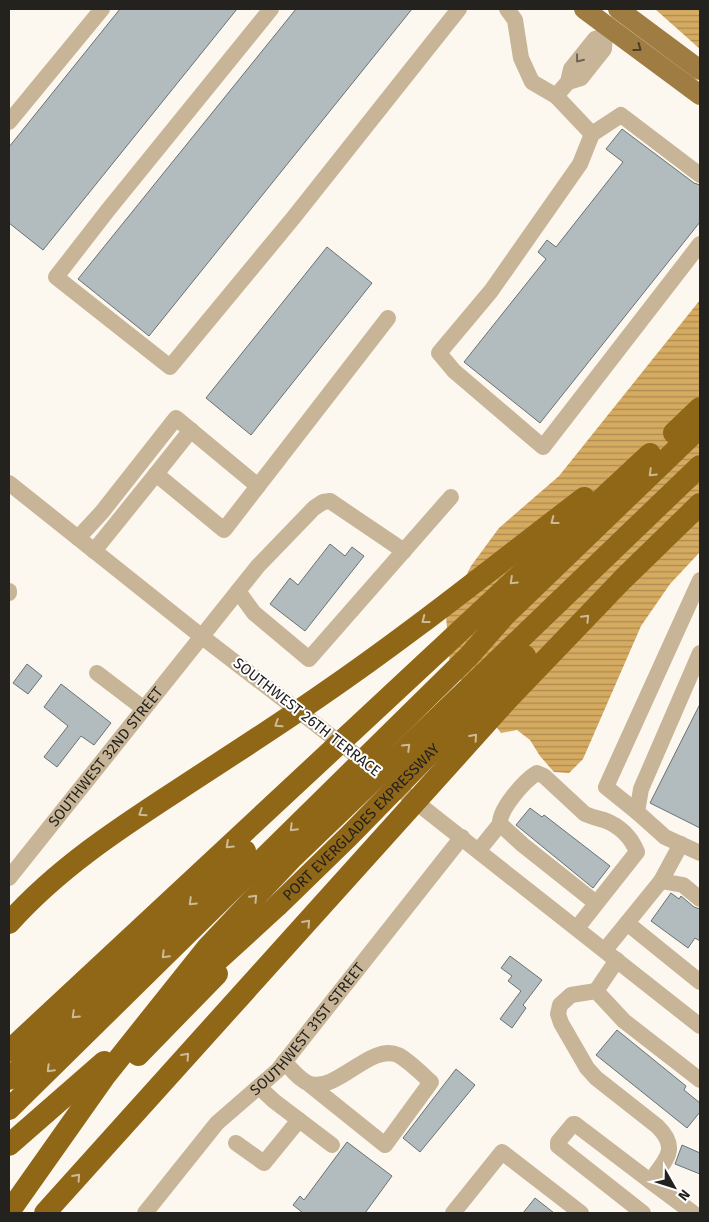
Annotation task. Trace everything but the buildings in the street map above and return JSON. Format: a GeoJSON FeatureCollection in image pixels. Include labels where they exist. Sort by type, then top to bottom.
{"type":"FeatureCollection","features":[{"type":"Feature","properties":{"kind":"highway"},"geometry":{"type":"LineString","coordinates":[[9,1051],[315,784],[469,656],[506,614],[697,418]]}},
{"type":"Feature","properties":{"kind":"highway"},"geometry":{"type":"LineString","coordinates":[[9,1079],[697,418]]}},
{"type":"Feature","properties":{"kind":"highway"},"geometry":{"type":"LineString","coordinates":[[9,923],[21,909],[70,865],[130,821],[320,697],[389,648],[697,418]]}},
{"type":"Feature","properties":{"kind":"highway"},"geometry":{"type":"LineString","coordinates":[[9,1212],[105,1076],[207,948],[293,857],[700,466]]}},
{"type":"Feature","properties":{"kind":"highway","name":"PORT EVERGLADES EXPRESSWAY"},"geometry":{"type":"LineString","coordinates":[[9,1145],[154,1019],[276,906],[349,836],[514,666],[700,485]]}},
{"type":"Feature","properties":{"kind":"highway"},"geometry":{"type":"LineString","coordinates":[[45,1213],[507,700],[623,579],[700,504]]}},
{"type":"Feature","properties":{"kind":"highway"},"geometry":{"type":"LineString","coordinates":[[9,1109],[315,784]]}},
{"type":"Feature","properties":{"kind":"highway"},"geometry":{"type":"LineString","coordinates":[[9,1185],[291,900],[349,836]]}},
{"type":"Feature","properties":{"kind":"highway"},"geometry":{"type":"LineString","coordinates":[[9,1128],[72,1078],[248,924],[276,906]]}},
{"type":"Feature","properties":{"kind":"main road"},"geometry":{"type":"LineString","coordinates":[[584,9],[614,22],[700,70]]}},
{"type":"Feature","properties":{"kind":"main road"},"geometry":{"type":"LineString","coordinates":[[614,22],[700,95]]}},
{"type":"Feature","properties":{"kind":"street"},"geometry":{"type":"LineString","coordinates":[[9,122],[102,9]]}},
{"type":"Feature","properties":{"kind":"street"},"geometry":{"type":"LineString","coordinates":[[271,9],[56,277],[170,367],[294,216],[459,9]]}},
{"type":"Feature","properties":{"kind":"street"},"geometry":{"type":"LineString","coordinates":[[507,9],[515,20],[520,58],[532,82],[556,96],[592,134]]}},
{"type":"Feature","properties":{"kind":"street"},"geometry":{"type":"LineString","coordinates":[[556,96],[568,82],[571,69],[595,39],[614,22]]}},
{"type":"Feature","properties":{"kind":"street"},"geometry":{"type":"LineString","coordinates":[[700,175],[621,115],[592,134],[580,164],[491,291],[439,353],[454,371],[543,447],[700,244]]}},
{"type":"Feature","properties":{"kind":"street"},"geometry":{"type":"LineString","coordinates":[[156,474],[224,530],[388,318]]}},
{"type":"Feature","properties":{"kind":"street"},"geometry":{"type":"LineString","coordinates":[[78,538],[176,418],[258,486]]}},
{"type":"Feature","properties":{"kind":"street"},"geometry":{"type":"LineString","coordinates":[[94,551],[192,430]]}},
{"type":"Feature","properties":{"kind":"street","name":"SOUTHWEST 26TH TERRACE"},"geometry":{"type":"LineString","coordinates":[[9,483],[201,636],[479,850],[700,1026]]}},
{"type":"Feature","properties":{"kind":"street"},"geometry":{"type":"LineString","coordinates":[[238,590],[254,613],[310,659],[451,497]]}},
{"type":"Feature","properties":{"kind":"street","name":"SOUTHWEST 32ND STREET"},"geometry":{"type":"LineString","coordinates":[[9,878],[238,590],[258,566],[314,508],[322,502],[330,501],[404,551]]}},
{"type":"Feature","properties":{"kind":"street"},"geometry":{"type":"LineString","coordinates":[[700,580],[606,787],[666,837],[700,853]]}},
{"type":"Feature","properties":{"kind":"street"},"geometry":{"type":"LineString","coordinates":[[637,812],[641,789],[700,653]]}},
{"type":"Feature","properties":{"kind":"street"},"geometry":{"type":"LineString","coordinates":[[98,673],[144,708]]}},
{"type":"Feature","properties":{"kind":"street"},"geometry":{"type":"LineString","coordinates":[[479,850],[500,824],[501,813],[526,782],[537,773],[544,776],[585,814],[593,818],[605,820],[625,832],[637,852],[577,928]]}},
{"type":"Feature","properties":{"kind":"street"},"geometry":{"type":"LineString","coordinates":[[500,824],[523,845],[596,903]]}},
{"type":"Feature","properties":{"kind":"street","name":"SOUTHWEST 31ST STREET"},"geometry":{"type":"LineString","coordinates":[[145,1213],[217,1123],[260,1087],[284,1062],[462,837]]}},
{"type":"Feature","properties":{"kind":"street"},"geometry":{"type":"LineString","coordinates":[[596,991],[627,923],[661,880],[681,844]]}},
{"type":"Feature","properties":{"kind":"street"},"geometry":{"type":"LineString","coordinates":[[661,880],[683,885],[700,899]]}},
{"type":"Feature","properties":{"kind":"street"},"geometry":{"type":"LineString","coordinates":[[627,923],[698,977]]}},
{"type":"Feature","properties":{"kind":"street"},"geometry":{"type":"LineString","coordinates":[[596,991],[624,1021],[700,1080]]}},
{"type":"Feature","properties":{"kind":"street"},"geometry":{"type":"LineString","coordinates":[[596,991],[571,996],[560,1005],[558,1014],[561,1023],[587,1068],[596,1078],[666,1135],[670,1144],[668,1154],[650,1181]]}},
{"type":"Feature","properties":{"kind":"street"},"geometry":{"type":"LineString","coordinates":[[284,1062],[309,1084],[385,1145],[432,1082],[398,1055],[378,1054],[328,1082],[317,1085],[309,1084]]}},
{"type":"Feature","properties":{"kind":"street"},"geometry":{"type":"LineString","coordinates":[[260,1087],[274,1101],[332,1145]]}},
{"type":"Feature","properties":{"kind":"street"},"geometry":{"type":"LineString","coordinates":[[236,1143],[264,1163],[299,1120]]}},
{"type":"Feature","properties":{"kind":"street"},"geometry":{"type":"LineString","coordinates":[[643,1213],[558,1146],[558,1142],[573,1124],[576,1124],[693,1213]]}},
{"type":"Feature","properties":{"kind":"street"},"geometry":{"type":"LineString","coordinates":[[453,1213],[502,1152],[581,1213]]}},
{"type":"Feature","properties":{"kind":"shaded area"},"geometry":{"type":"Polygon","coordinates":[[[655,9],[700,9],[700,49],[655,9]]]}},
{"type":"Feature","properties":{"kind":"shaded area"},"geometry":{"type":"Polygon","coordinates":[[[700,300],[700,552],[670,584],[641,626],[583,759],[569,773],[554,772],[540,756],[530,740],[517,730],[501,733],[450,665],[446,616],[471,566],[499,528],[559,476],[700,300]]]}}]}
